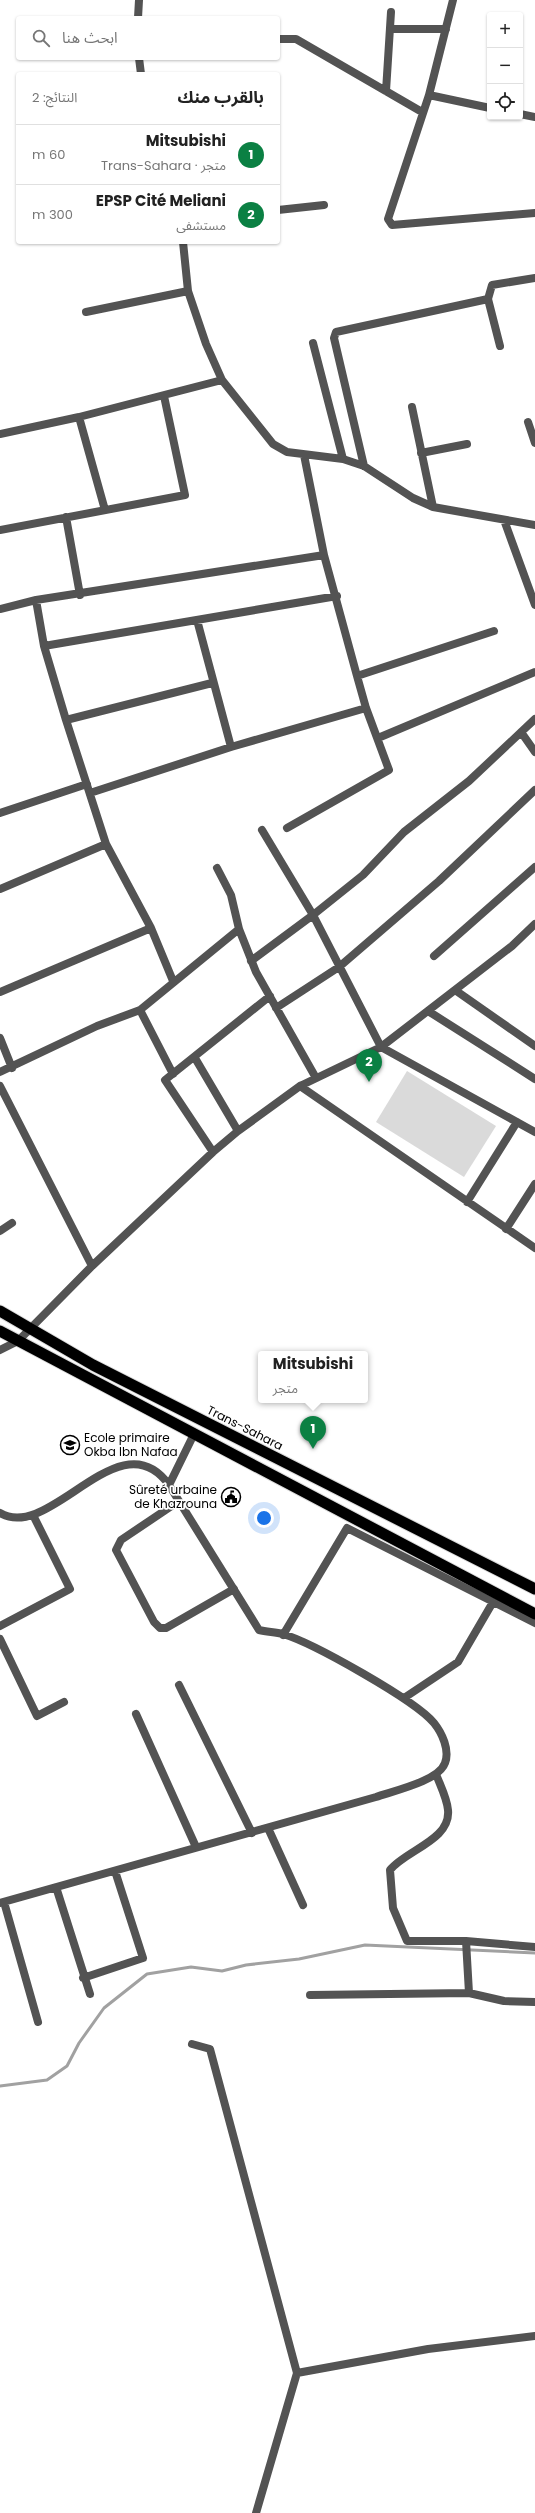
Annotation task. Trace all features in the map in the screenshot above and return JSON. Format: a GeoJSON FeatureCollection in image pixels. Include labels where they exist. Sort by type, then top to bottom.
{"type":"FeatureCollection","features":[{"type":"Feature","properties":{"kind":"highway","name":"Trans-Sahara"},"geometry":{"type":"LineString","coordinates":[[0,1311],[32,1328],[93,1365],[535,1589]]}},
{"type":"Feature","properties":{"kind":"highway"},"geometry":{"type":"LineString","coordinates":[[0,1330],[18,1341],[535,1614]]}},
{"type":"Feature","properties":{"kind":"street"},"geometry":{"type":"LineString","coordinates":[[138,16],[139,0]]}},
{"type":"Feature","properties":{"kind":"street"},"geometry":{"type":"LineString","coordinates":[[453,0],[428,95],[388,219],[389,223],[392,225],[535,213]]}},
{"type":"Feature","properties":{"kind":"street"},"geometry":{"type":"LineString","coordinates":[[386,91],[391,12]]}},
{"type":"Feature","properties":{"kind":"street"},"geometry":{"type":"LineString","coordinates":[[390,29],[446,29]]}},
{"type":"Feature","properties":{"kind":"street"},"geometry":{"type":"LineString","coordinates":[[280,39],[296,39],[422,112]]}},
{"type":"Feature","properties":{"kind":"street"},"geometry":{"type":"LineString","coordinates":[[139,60],[141,72]]}},
{"type":"Feature","properties":{"kind":"street"},"geometry":{"type":"LineString","coordinates":[[428,95],[487,107]]}},
{"type":"Feature","properties":{"kind":"street"},"geometry":{"type":"LineString","coordinates":[[523,115],[535,117]]}},
{"type":"Feature","properties":{"kind":"street"},"geometry":{"type":"LineString","coordinates":[[280,210],[324,205]]}},
{"type":"Feature","properties":{"kind":"street"},"geometry":{"type":"LineString","coordinates":[[183,244],[188,290],[206,344],[222,380],[273,444],[287,452],[342,460],[364,466],[413,498],[433,507],[535,525]]}},
{"type":"Feature","properties":{"kind":"street"},"geometry":{"type":"LineString","coordinates":[[500,346],[488,299],[492,285],[535,278]]}},
{"type":"Feature","properties":{"kind":"street"},"geometry":{"type":"LineString","coordinates":[[86,312],[188,290]]}},
{"type":"Feature","properties":{"kind":"street"},"geometry":{"type":"LineString","coordinates":[[364,466],[334,338],[336,332],[488,299]]}},
{"type":"Feature","properties":{"kind":"street"},"geometry":{"type":"LineString","coordinates":[[313,344],[342,460]]}},
{"type":"Feature","properties":{"kind":"street"},"geometry":{"type":"LineString","coordinates":[[0,434],[79,417],[222,380]]}},
{"type":"Feature","properties":{"kind":"street"},"geometry":{"type":"LineString","coordinates":[[0,530],[185,495],[164,396]]}},
{"type":"Feature","properties":{"kind":"street"},"geometry":{"type":"LineString","coordinates":[[412,407],[433,507]]}},
{"type":"Feature","properties":{"kind":"street"},"geometry":{"type":"LineString","coordinates":[[79,417],[105,510]]}},
{"type":"Feature","properties":{"kind":"street"},"geometry":{"type":"LineString","coordinates":[[528,422],[535,443]]}},
{"type":"Feature","properties":{"kind":"street"},"geometry":{"type":"LineString","coordinates":[[421,453],[467,444]]}},
{"type":"Feature","properties":{"kind":"street"},"geometry":{"type":"LineString","coordinates":[[287,828],[389,770],[366,708],[337,596],[324,555],[304,455]]}},
{"type":"Feature","properties":{"kind":"street"},"geometry":{"type":"LineString","coordinates":[[66,517],[80,594]]}},
{"type":"Feature","properties":{"kind":"street"},"geometry":{"type":"LineString","coordinates":[[504,520],[535,605]]}},
{"type":"Feature","properties":{"kind":"street"},"geometry":{"type":"LineString","coordinates":[[0,610],[36,600],[324,555]]}},
{"type":"Feature","properties":{"kind":"street"},"geometry":{"type":"LineString","coordinates":[[44,646],[337,596]]}},
{"type":"Feature","properties":{"kind":"street"},"geometry":{"type":"LineString","coordinates":[[36,600],[44,646],[106,844],[151,928],[173,981]]}},
{"type":"Feature","properties":{"kind":"street"},"geometry":{"type":"LineString","coordinates":[[197,620],[212,683],[231,747]]}},
{"type":"Feature","properties":{"kind":"street"},"geometry":{"type":"LineString","coordinates":[[357,676],[494,631]]}},
{"type":"Feature","properties":{"kind":"street"},"geometry":{"type":"LineString","coordinates":[[378,738],[535,672]]}},
{"type":"Feature","properties":{"kind":"street"},"geometry":{"type":"LineString","coordinates":[[66,720],[212,683]]}},
{"type":"Feature","properties":{"kind":"street"},"geometry":{"type":"LineString","coordinates":[[90,793],[231,747],[366,708]]}},
{"type":"Feature","properties":{"kind":"street"},"geometry":{"type":"LineString","coordinates":[[251,960],[313,915],[363,875],[404,832],[469,781],[535,718]]}},
{"type":"Feature","properties":{"kind":"street"},"geometry":{"type":"LineString","coordinates":[[521,732],[535,752]]}},
{"type":"Feature","properties":{"kind":"street"},"geometry":{"type":"LineString","coordinates":[[0,813],[87,784]]}},
{"type":"Feature","properties":{"kind":"street"},"geometry":{"type":"LineString","coordinates":[[276,1008],[339,967],[440,882],[535,790]]}},
{"type":"Feature","properties":{"kind":"street"},"geometry":{"type":"LineString","coordinates":[[262,830],[313,915],[380,1047],[535,1132]]}},
{"type":"Feature","properties":{"kind":"street"},"geometry":{"type":"LineString","coordinates":[[0,889],[106,844]]}},
{"type":"Feature","properties":{"kind":"street"},"geometry":{"type":"LineString","coordinates":[[434,956],[535,867]]}},
{"type":"Feature","properties":{"kind":"street"},"geometry":{"type":"LineString","coordinates":[[217,868],[231,895],[239,929],[251,960],[276,1008],[316,1078]]}},
{"type":"Feature","properties":{"kind":"street"},"geometry":{"type":"LineString","coordinates":[[0,1350],[18,1341],[92,1266],[213,1152],[238,1131],[300,1086],[380,1047],[512,946],[535,924]]}},
{"type":"Feature","properties":{"kind":"street"},"geometry":{"type":"LineString","coordinates":[[0,992],[151,928]]}},
{"type":"Feature","properties":{"kind":"street"},"geometry":{"type":"LineString","coordinates":[[0,1072],[12,1068],[97,1026],[140,1010],[173,981],[239,929]]}},
{"type":"Feature","properties":{"kind":"street"},"geometry":{"type":"LineString","coordinates":[[455,990],[535,1046]]}},
{"type":"Feature","properties":{"kind":"street"},"geometry":{"type":"LineString","coordinates":[[213,1152],[165,1080],[195,1058],[270,996]]}},
{"type":"Feature","properties":{"kind":"street"},"geometry":{"type":"LineString","coordinates":[[140,1010],[173,1074]]}},
{"type":"Feature","properties":{"kind":"street"},"geometry":{"type":"LineString","coordinates":[[428,1011],[535,1079]]}},
{"type":"Feature","properties":{"kind":"street"},"geometry":{"type":"LineString","coordinates":[[0,1038],[12,1068]]}},
{"type":"Feature","properties":{"kind":"street"},"geometry":{"type":"LineString","coordinates":[[195,1058],[238,1131]]}},
{"type":"Feature","properties":{"kind":"street"},"geometry":{"type":"LineString","coordinates":[[0,1086],[92,1266]]}},
{"type":"Feature","properties":{"kind":"street"},"geometry":{"type":"LineString","coordinates":[[300,1086],[535,1248]]}},
{"type":"Feature","properties":{"kind":"street"},"geometry":{"type":"LineString","coordinates":[[467,1202],[517,1122]]}},
{"type":"Feature","properties":{"kind":"street"},"geometry":{"type":"LineString","coordinates":[[506,1229],[535,1184]]}},
{"type":"Feature","properties":{"kind":"street"},"geometry":{"type":"LineString","coordinates":[[0,1231],[12,1223]]}},
{"type":"Feature","properties":{"kind":"street"},"geometry":{"type":"LineString","coordinates":[[169,1485],[194,1434]]}},
{"type":"Feature","properties":{"kind":"street"},"geometry":{"type":"LineString","coordinates":[[0,1513],[8,1518],[33,1515],[120,1464],[142,1465],[153,1468],[169,1485],[259,1630],[283,1635],[316,1648],[404,1698],[434,1723],[444,1742],[447,1754],[445,1764],[436,1774],[426,1780],[376,1797],[2,1903],[38,2022]]}},
{"type":"Feature","properties":{"kind":"street"},"geometry":{"type":"LineString","coordinates":[[179,1501],[121,1540],[116,1550],[154,1622],[160,1628],[166,1628],[234,1589]]}},
{"type":"Feature","properties":{"kind":"street"},"geometry":{"type":"LineString","coordinates":[[0,1626],[70,1589],[33,1515]]}},
{"type":"Feature","properties":{"kind":"street"},"geometry":{"type":"LineString","coordinates":[[283,1635],[347,1528],[535,1623]]}},
{"type":"Feature","properties":{"kind":"street"},"geometry":{"type":"LineString","coordinates":[[404,1698],[458,1662],[493,1602]]}},
{"type":"Feature","properties":{"kind":"street"},"geometry":{"type":"LineString","coordinates":[[0,1639],[37,1716],[64,1702]]}},
{"type":"Feature","properties":{"kind":"street"},"geometry":{"type":"LineString","coordinates":[[179,1685],[252,1833]]}},
{"type":"Feature","properties":{"kind":"street"},"geometry":{"type":"LineString","coordinates":[[136,1714],[196,1847]]}},
{"type":"Feature","properties":{"kind":"street"},"geometry":{"type":"LineString","coordinates":[[436,1774],[448,1810],[446,1825],[437,1835],[397,1862],[390,1870],[393,1908],[407,1941],[466,1941],[535,1947]]}},
{"type":"Feature","properties":{"kind":"street"},"geometry":{"type":"LineString","coordinates":[[268,1828],[303,1905]]}},
{"type":"Feature","properties":{"kind":"street"},"geometry":{"type":"LineString","coordinates":[[83,1978],[143,1958],[115,1871]]}},
{"type":"Feature","properties":{"kind":"street"},"geometry":{"type":"LineString","coordinates":[[56,1887],[83,1978],[90,1994]]}},
{"type":"Feature","properties":{"kind":"street"},"geometry":{"type":"LineString","coordinates":[[466,1941],[468,1993]]}},
{"type":"Feature","properties":{"kind":"street"},"geometry":{"type":"LineString","coordinates":[[310,1994],[468,1993],[504,2001],[535,2002]]}},
{"type":"Feature","properties":{"kind":"street"},"geometry":{"type":"LineString","coordinates":[[192,2044],[210,2049],[297,2373],[256,2513]]}},
{"type":"Feature","properties":{"kind":"street"},"geometry":{"type":"LineString","coordinates":[[297,2373],[428,2349],[535,2336]]}},
{"type":"Feature","properties":{"kind":"shaded area"},"geometry":{"type":"Polygon","coordinates":[[[407,1071],[496,1126],[464,1177],[376,1122],[407,1071]]]}},
{"type":"Feature","properties":{"kind":"waterway"},"geometry":{"type":"LineString","coordinates":[[0,2086],[47,2080],[67,2066],[79,2043],[104,2008],[147,1974],[191,1967],[222,1971],[246,1965],[299,1959],[365,1945],[535,1953]]}},
{"type":"Feature","properties":{"kind":"place","name":"EPSP Cité Meliani"},"geometry":{"type":"Point","coordinates":[369,1082]}},
{"type":"Feature","properties":{"kind":"place","name":"Ecole primaire Okba Ibn Nafaa"},"geometry":{"type":"Point","coordinates":[70,1445]}},
{"type":"Feature","properties":{"kind":"place","name":"Mitsubishi"},"geometry":{"type":"Point","coordinates":[313,1449]}},
{"type":"Feature","properties":{"kind":"place","name":"Sûreté urbaine de Khazrouna"},"geometry":{"type":"Point","coordinates":[231,1497]}}]}
